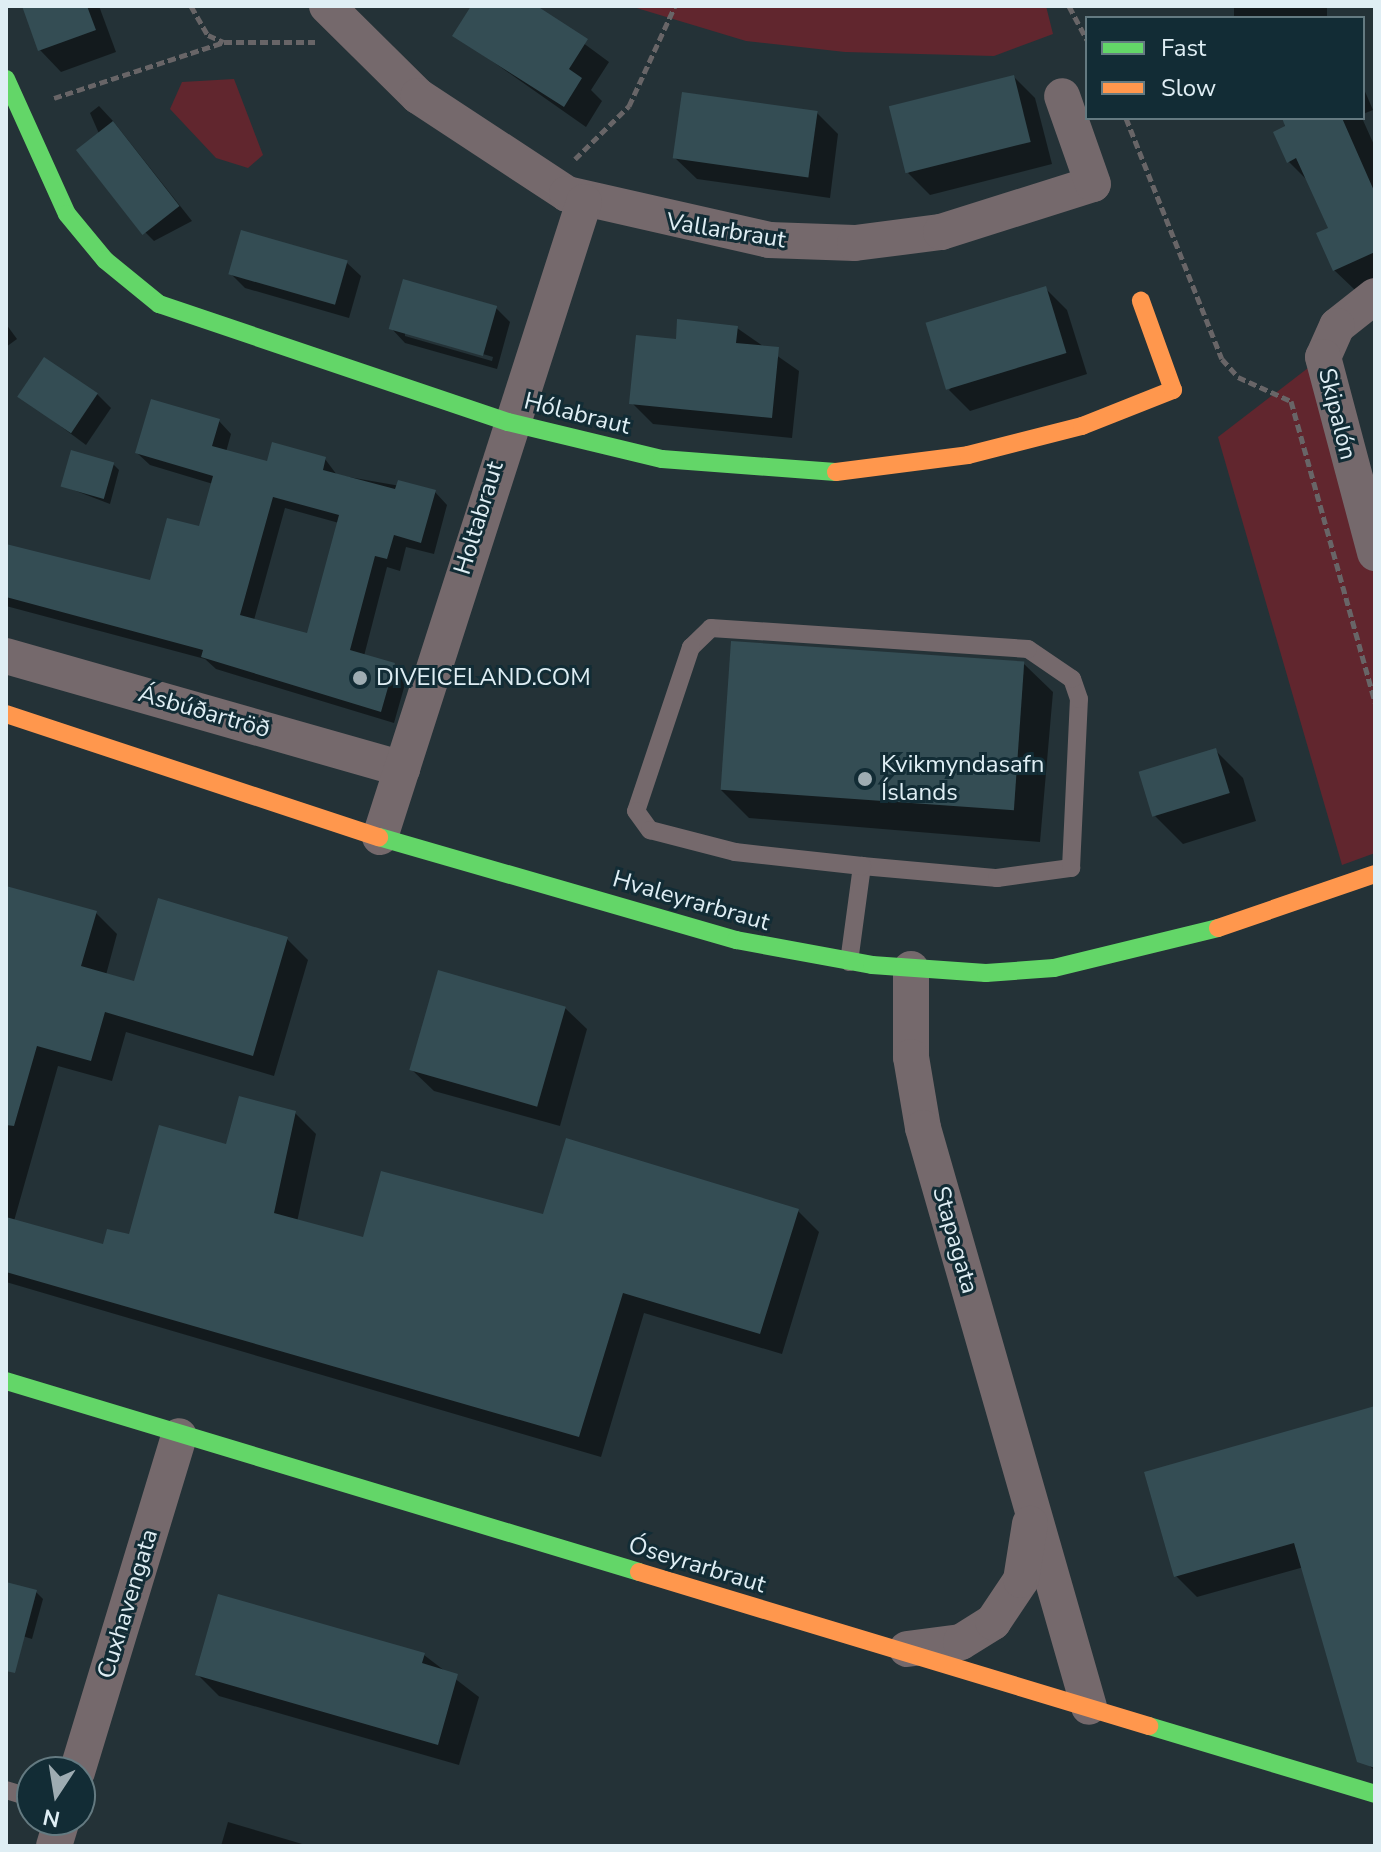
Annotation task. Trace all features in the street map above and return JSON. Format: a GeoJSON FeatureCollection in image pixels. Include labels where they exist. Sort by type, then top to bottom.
{"type":"FeatureCollection","features":[{"type":"Feature","properties":{"kind":"street","name":"Vallarbraut"},"geometry":{"type":"LineString","coordinates":[[327,6],[362,45],[458,126],[576,198],[769,240],[855,243],[941,232],[1093,184],[1062,96]]}},
{"type":"Feature","properties":{"kind":"street","name":"Hólabraut"},"geometry":{"type":"LineString","coordinates":[[6,79],[84,238],[159,304],[508,422],[662,459],[752,471],[845,472],[968,455],[1055,435],[1173,390],[1141,301]]}},
{"type":"Feature","properties":{"kind":"street","name":"Holtabraut"},"geometry":{"type":"LineString","coordinates":[[380,837],[576,198]]}},
{"type":"Feature","properties":{"kind":"street","name":"Skipalón"},"geometry":{"type":"LineString","coordinates":[[1375,296],[1337,326],[1323,357],[1375,553]]}},
{"type":"Feature","properties":{"kind":"street","name":"Ásbúðartröð"},"geometry":{"type":"LineString","coordinates":[[6,656],[402,769]]}},
{"type":"Feature","properties":{"kind":"street","name":"Hvaleyrarbraut"},"geometry":{"type":"LineString","coordinates":[[6,714],[380,837],[736,940],[849,962],[986,973],[1080,963],[1173,943],[1375,874]]}},
{"type":"Feature","properties":{"kind":"street","name":"Stapagata"},"geometry":{"type":"LineString","coordinates":[[911,969],[911,1057],[923,1128],[1089,1707]]}},
{"type":"Feature","properties":{"kind":"street","name":"Óseyrarbraut"},"geometry":{"type":"LineString","coordinates":[[6,1381],[179,1436],[1375,1794]]}},
{"type":"Feature","properties":{"kind":"street","name":"Cuxhavengata"},"geometry":{"type":"LineString","coordinates":[[82,1756],[179,1436]]}},
{"type":"Feature","properties":{"kind":"street","name":"Stapagata"},"geometry":{"type":"LineString","coordinates":[[894,1649],[942,1647],[993,1622],[1021,1580],[1031,1506]]}},
{"type":"Feature","properties":{"kind":"lane"},"geometry":{"type":"LineString","coordinates":[[711,628],[1028,649],[1072,679],[1079,699],[1071,868],[997,878],[862,866],[735,852],[650,830],[636,811],[691,647],[711,628]]}},
{"type":"Feature","properties":{"kind":"lane"},"geometry":{"type":"LineString","coordinates":[[849,962],[862,866]]}},
{"type":"Feature","properties":{"kind":"path"},"geometry":{"type":"LineString","coordinates":[[191,6],[208,35],[224,42]]}},
{"type":"Feature","properties":{"kind":"path"},"geometry":{"type":"LineString","coordinates":[[576,198],[576,155],[629,106],[675,6]]}},
{"type":"Feature","properties":{"kind":"path"},"geometry":{"type":"LineString","coordinates":[[1069,6],[1085,36]]}},
{"type":"Feature","properties":{"kind":"path"},"geometry":{"type":"LineString","coordinates":[[19,110],[224,42],[362,45]]}},
{"type":"Feature","properties":{"kind":"path"},"geometry":{"type":"LineString","coordinates":[[1127,120],[1222,359],[1253,386],[1291,401],[1375,702]]}},
{"type":"Feature","properties":{"kind":"shaded area"},"geometry":{"type":"Polygon","coordinates":[[[630,6],[1046,6],[1053,34],[994,56],[845,52],[746,41],[630,6]]]}},
{"type":"Feature","properties":{"kind":"shaded area"},"geometry":{"type":"Polygon","coordinates":[[[234,79],[263,155],[248,168],[216,158],[170,109],[182,82],[234,79]]]}},
{"type":"Feature","properties":{"kind":"shaded area"},"geometry":{"type":"Polygon","coordinates":[[[1308,368],[1375,558],[1375,853],[1342,865],[1218,437],[1308,368]]]}},
{"type":"Feature","properties":{"kind":"building"},"geometry":{"type":"Polygon","coordinates":[[[22,6],[87,6],[96,30],[38,51],[22,6]]]}},
{"type":"Feature","properties":{"kind":"building"},"geometry":{"type":"Polygon","coordinates":[[[471,6],[537,6],[588,39],[569,69],[582,78],[564,107],[452,36],[471,6]]]}},
{"type":"Feature","properties":{"kind":"building"},"geometry":{"type":"Polygon","coordinates":[[[1014,75],[1031,142],[906,173],[889,106],[1014,75]]]}},
{"type":"Feature","properties":{"kind":"building"},"geometry":{"type":"Polygon","coordinates":[[[682,92],[818,111],[808,177],[673,158],[682,92]]]}},
{"type":"Feature","properties":{"kind":"building"},"geometry":{"type":"Polygon","coordinates":[[[1283,120],[1343,120],[1375,193],[1375,252],[1333,271],[1316,233],[1328,228],[1296,158],[1287,163],[1273,132],[1285,126],[1283,120]]]}},
{"type":"Feature","properties":{"kind":"building"},"geometry":{"type":"Polygon","coordinates":[[[113,121],[179,206],[142,235],[76,150],[113,121]]]}},
{"type":"Feature","properties":{"kind":"building"},"geometry":{"type":"Polygon","coordinates":[[[241,230],[348,261],[335,305],[228,274],[241,230]]]}},
{"type":"Feature","properties":{"kind":"building"},"geometry":{"type":"Polygon","coordinates":[[[403,279],[497,306],[483,356],[389,329],[403,279]]]}},
{"type":"Feature","properties":{"kind":"building"},"geometry":{"type":"Polygon","coordinates":[[[1046,286],[1066,353],[946,390],[926,323],[1046,286]]]}},
{"type":"Feature","properties":{"kind":"building"},"geometry":{"type":"Polygon","coordinates":[[[677,319],[738,326],[736,343],[779,347],[772,418],[629,404],[636,335],[676,339],[677,319]]]}},
{"type":"Feature","properties":{"kind":"building"},"geometry":{"type":"Polygon","coordinates":[[[44,357],[98,393],[71,433],[17,397],[44,357]]]}},
{"type":"Feature","properties":{"kind":"building"},"geometry":{"type":"Polygon","coordinates":[[[151,399],[220,419],[212,446],[267,461],[272,442],[326,457],[323,470],[395,489],[398,480],[436,490],[421,543],[394,535],[387,559],[375,556],[350,650],[395,663],[381,712],[201,657],[203,650],[6,597],[6,544],[150,580],[167,518],[199,526],[213,476],[135,453],[151,399]],[[273,497],[240,615],[307,633],[339,515],[273,497]]]}},
{"type":"Feature","properties":{"kind":"building"},"geometry":{"type":"Polygon","coordinates":[[[71,450],[114,462],[104,499],[61,487],[71,450]]]}},
{"type":"Feature","properties":{"kind":"building"},"geometry":{"type":"Polygon","coordinates":[[[731,641],[1024,662],[1014,810],[721,790],[731,641]]]}},
{"type":"Feature","properties":{"kind":"building"},"geometry":{"type":"Polygon","coordinates":[[[1216,748],[1230,793],[1152,817],[1139,772],[1216,748]]]}},
{"type":"Feature","properties":{"kind":"building"},"geometry":{"type":"Polygon","coordinates":[[[6,886],[97,911],[81,966],[134,981],[158,898],[288,937],[253,1056],[105,1012],[91,1061],[37,1046],[14,1126],[6,1125],[6,886]]]}},
{"type":"Feature","properties":{"kind":"building"},"geometry":{"type":"Polygon","coordinates":[[[438,970],[566,1007],[537,1107],[409,1070],[438,970]]]}},
{"type":"Feature","properties":{"kind":"building"},"geometry":{"type":"Polygon","coordinates":[[[239,1096],[296,1111],[274,1213],[363,1237],[381,1171],[543,1214],[566,1138],[799,1209],[760,1334],[623,1293],[579,1437],[6,1272],[6,1217],[103,1244],[107,1229],[129,1234],[159,1125],[226,1144],[239,1096]]]}},
{"type":"Feature","properties":{"kind":"building"},"geometry":{"type":"Polygon","coordinates":[[[1375,1406],[1375,1768],[1357,1762],[1294,1543],[1174,1577],[1144,1472],[1375,1406]]]}},
{"type":"Feature","properties":{"kind":"building"},"geometry":{"type":"Polygon","coordinates":[[[6,1582],[37,1590],[15,1673],[6,1671],[6,1582]]]}},
{"type":"Feature","properties":{"kind":"building"},"geometry":{"type":"Polygon","coordinates":[[[218,1594],[425,1653],[422,1663],[458,1674],[438,1745],[195,1675],[218,1594]]]}},
{"type":"Feature","properties":{"kind":"traffic: fast"},"geometry":{"type":"LineString","coordinates":[[6,79],[67,214],[105,260],[159,304],[508,422],[662,459],[836,472]]}},
{"type":"Feature","properties":{"kind":"traffic: fast"},"geometry":{"type":"LineString","coordinates":[[379,837],[736,940],[872,965],[986,973],[1054,968],[1218,928]]}},
{"type":"Feature","properties":{"kind":"traffic: fast"},"geometry":{"type":"LineString","coordinates":[[6,1381],[639,1572]]}},
{"type":"Feature","properties":{"kind":"traffic: fast"},"geometry":{"type":"LineString","coordinates":[[1149,1726],[1375,1794]]}},
{"type":"Feature","properties":{"kind":"traffic: slow"},"geometry":{"type":"LineString","coordinates":[[836,472],[968,455],[1082,426],[1173,390],[1141,301]]}},
{"type":"Feature","properties":{"kind":"traffic: slow"},"geometry":{"type":"LineString","coordinates":[[6,714],[379,837]]}},
{"type":"Feature","properties":{"kind":"traffic: slow"},"geometry":{"type":"LineString","coordinates":[[1218,928],[1375,874]]}},
{"type":"Feature","properties":{"kind":"traffic: slow"},"geometry":{"type":"LineString","coordinates":[[639,1572],[1149,1726]]}},
{"type":"Feature","properties":{"kind":"place","name":"DIVEICELAND.COM"},"geometry":{"type":"Point","coordinates":[360,678]}},
{"type":"Feature","properties":{"kind":"place","name":"Kvikmyndasafn Íslands"},"geometry":{"type":"Point","coordinates":[865,779]}}]}
